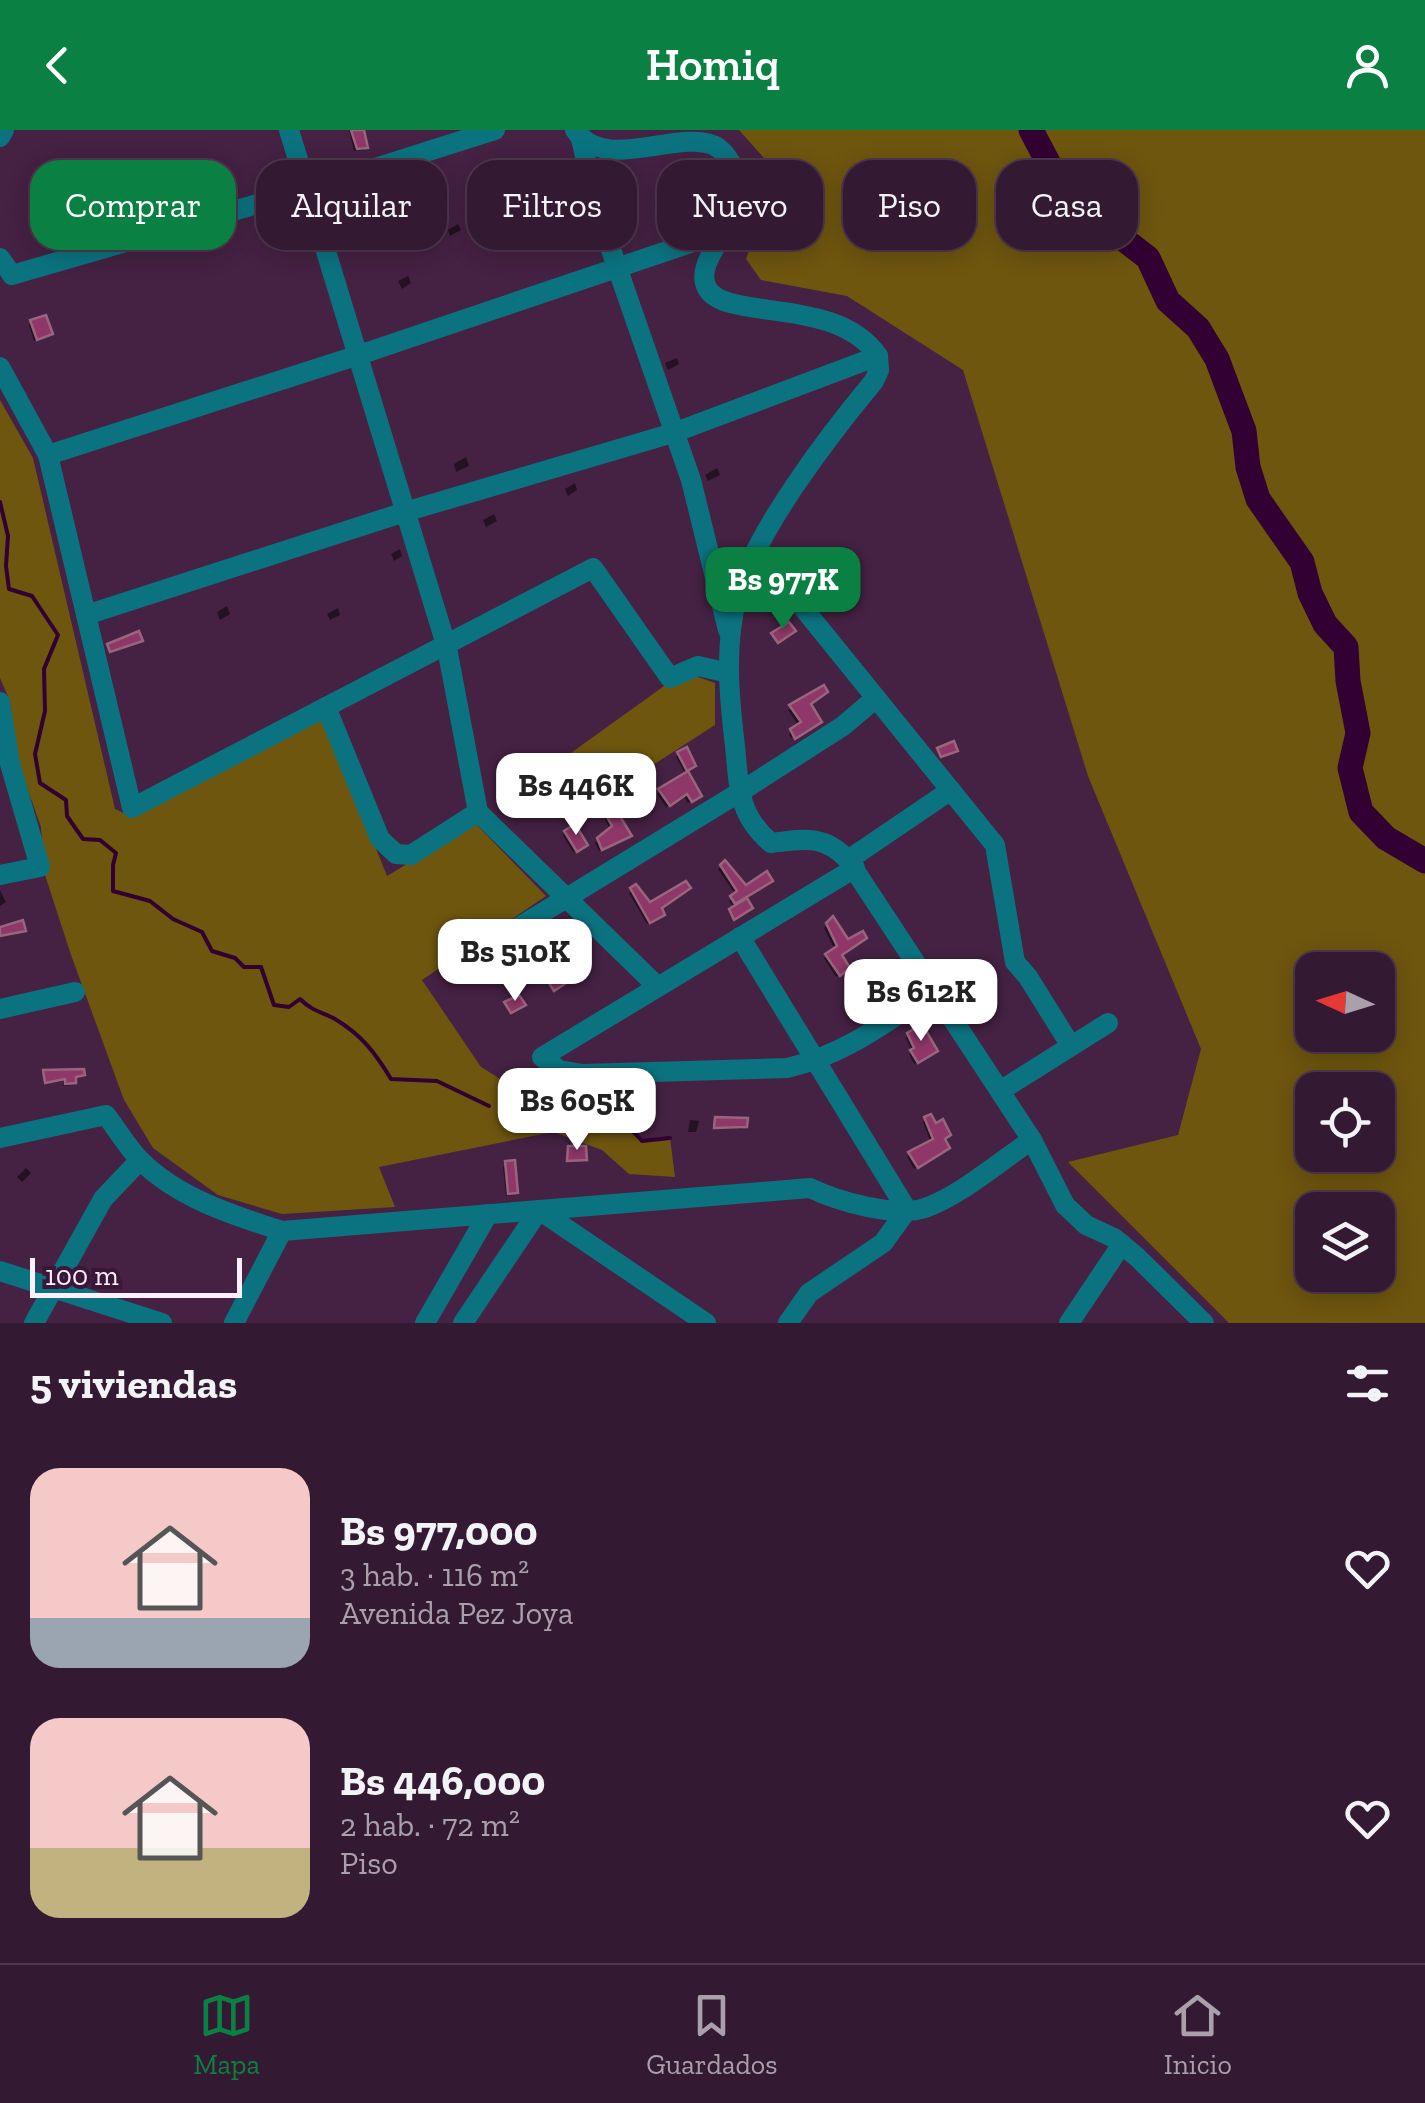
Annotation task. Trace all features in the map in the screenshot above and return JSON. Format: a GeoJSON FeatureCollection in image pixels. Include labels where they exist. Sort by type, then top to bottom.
{"type":"FeatureCollection","features":[{"type":"Feature","properties":{"kind":"street"},"geometry":{"type":"LineString","coordinates":[[0,137],[4,130]]}},
{"type":"Feature","properties":{"kind":"street"},"geometry":{"type":"LineString","coordinates":[[288,130],[298,160]]}},
{"type":"Feature","properties":{"kind":"street"},"geometry":{"type":"LineString","coordinates":[[400,160],[496,130]]}},
{"type":"Feature","properties":{"kind":"street"},"geometry":{"type":"LineString","coordinates":[[578,135],[592,146],[617,148],[713,144],[729,160]]}},
{"type":"Feature","properties":{"kind":"street"},"geometry":{"type":"LineString","coordinates":[[578,135],[599,215],[691,480],[730,641]]}},
{"type":"Feature","properties":{"kind":"street"},"geometry":{"type":"LineString","coordinates":[[0,258],[12,275],[256,204]]}},
{"type":"Feature","properties":{"kind":"street"},"geometry":{"type":"LineString","coordinates":[[327,250],[446,644],[478,812],[658,987]]}},
{"type":"Feature","properties":{"kind":"street"},"geometry":{"type":"LineString","coordinates":[[48,454],[671,250]]}},
{"type":"Feature","properties":{"kind":"street"},"geometry":{"type":"LineString","coordinates":[[715,250],[704,277],[708,290],[722,302],[805,314],[834,323],[856,333],[878,356],[874,382],[828,441],[757,551],[739,591],[730,641],[730,673],[740,792],[754,828],[771,843],[813,838],[839,850],[1032,1140],[1064,1205],[1086,1225],[1122,1244],[1204,1323]]}},
{"type":"Feature","properties":{"kind":"street"},"geometry":{"type":"LineString","coordinates":[[86,615],[408,511],[673,433],[878,356]]}},
{"type":"Feature","properties":{"kind":"street"},"geometry":{"type":"LineString","coordinates":[[0,368],[48,454],[132,808],[593,568],[670,678],[698,666],[730,673]]}},
{"type":"Feature","properties":{"kind":"street"},"geometry":{"type":"LineString","coordinates":[[757,551],[995,845],[1015,962],[1071,1046]]}},
{"type":"Feature","properties":{"kind":"street"},"geometry":{"type":"LineString","coordinates":[[506,935],[740,792],[843,726],[876,698]]}},
{"type":"Feature","properties":{"kind":"street"},"geometry":{"type":"LineString","coordinates":[[0,702],[10,764],[40,867],[0,875]]}},
{"type":"Feature","properties":{"kind":"street"},"geometry":{"type":"LineString","coordinates":[[326,707],[380,839],[396,854],[411,855],[478,812]]}},
{"type":"Feature","properties":{"kind":"street"},"geometry":{"type":"LineString","coordinates":[[934,990],[852,1046],[816,1061],[750,1071],[582,1074],[560,1070],[542,1058],[740,938],[851,864],[951,790]]}},
{"type":"Feature","properties":{"kind":"street"},"geometry":{"type":"LineString","coordinates":[[740,938],[908,1210]]}},
{"type":"Feature","properties":{"kind":"street"},"geometry":{"type":"LineString","coordinates":[[0,1009],[75,992]]}},
{"type":"Feature","properties":{"kind":"street"},"geometry":{"type":"LineString","coordinates":[[1000,1091],[1108,1022]]}},
{"type":"Feature","properties":{"kind":"street"},"geometry":{"type":"LineString","coordinates":[[0,1138],[106,1115],[140,1160],[176,1187],[226,1214],[282,1231],[810,1188],[830,1198],[867,1207],[908,1210],[924,1208],[1032,1140]]}},
{"type":"Feature","properties":{"kind":"street"},"geometry":{"type":"LineString","coordinates":[[34,1323],[103,1199],[140,1160]]}},
{"type":"Feature","properties":{"kind":"street"},"geometry":{"type":"LineString","coordinates":[[470,1321],[539,1210]]}},
{"type":"Feature","properties":{"kind":"street"},"geometry":{"type":"LineString","coordinates":[[539,1210],[706,1323]]}},
{"type":"Feature","properties":{"kind":"street"},"geometry":{"type":"LineString","coordinates":[[788,1323],[809,1293],[883,1243],[908,1210]]}},
{"type":"Feature","properties":{"kind":"street"},"geometry":{"type":"LineString","coordinates":[[425,1323],[488,1214]]}},
{"type":"Feature","properties":{"kind":"street"},"geometry":{"type":"LineString","coordinates":[[234,1323],[282,1231]]}},
{"type":"Feature","properties":{"kind":"street"},"geometry":{"type":"LineString","coordinates":[[1068,1323],[1122,1244]]}},
{"type":"Feature","properties":{"kind":"street"},"geometry":{"type":"LineString","coordinates":[[0,1271],[162,1323]]}},
{"type":"Feature","properties":{"kind":"shaded area"},"geometry":{"type":"Polygon","coordinates":[[[739,130],[1425,130],[1425,1323],[1229,1323],[1068,1162],[1178,1135],[1201,1049],[1088,776],[963,370],[847,296],[761,280],[746,259],[749,250],[823,250],[823,160],[764,160],[739,130]]]}},
{"type":"Feature","properties":{"kind":"shaded area"},"geometry":{"type":"Polygon","coordinates":[[[0,400],[33,458],[115,809],[133,817],[324,719],[387,876],[475,823],[546,896],[422,980],[481,1067],[560,1116],[595,1113],[629,1126],[642,1141],[670,1138],[675,1177],[629,1174],[602,1150],[553,1132],[379,1167],[395,1207],[282,1214],[218,1195],[153,1148],[124,1100],[71,955],[44,872],[41,827],[16,757],[10,701],[0,678],[0,400]]]}},
{"type":"Feature","properties":{"kind":"shaded area"},"geometry":{"type":"Polygon","coordinates":[[[698,677],[715,683],[715,725],[569,819],[539,776],[664,686],[698,677]]]}},
{"type":"Feature","properties":{"kind":"building"},"geometry":{"type":"Polygon","coordinates":[[[351,130],[364,130],[368,148],[357,149],[351,130]]]}},
{"type":"Feature","properties":{"kind":"building"},"geometry":{"type":"Polygon","coordinates":[[[46,315],[53,334],[37,340],[30,320],[46,315]]]}},
{"type":"Feature","properties":{"kind":"building"},"geometry":{"type":"Polygon","coordinates":[[[789,622],[796,631],[778,643],[771,633],[789,622]]]}},
{"type":"Feature","properties":{"kind":"building"},"geometry":{"type":"Polygon","coordinates":[[[139,631],[143,641],[110,652],[107,644],[139,631]]]}},
{"type":"Feature","properties":{"kind":"building"},"geometry":{"type":"Polygon","coordinates":[[[824,685],[828,692],[811,704],[822,722],[795,739],[790,729],[801,722],[789,705],[824,685]]]}},
{"type":"Feature","properties":{"kind":"building"},"geometry":{"type":"Polygon","coordinates":[[[954,741],[958,751],[941,757],[937,748],[954,741]]]}},
{"type":"Feature","properties":{"kind":"building"},"geometry":{"type":"Polygon","coordinates":[[[687,747],[696,766],[687,771],[677,752],[687,747]]]}},
{"type":"Feature","properties":{"kind":"building"},"geometry":{"type":"Polygon","coordinates":[[[640,768],[647,782],[630,793],[633,798],[615,808],[632,836],[602,850],[597,838],[612,826],[602,808],[611,803],[604,790],[640,768]]]}},
{"type":"Feature","properties":{"kind":"building"},"geometry":{"type":"Polygon","coordinates":[[[688,771],[702,796],[692,802],[687,794],[670,806],[658,789],[688,771]]]}},
{"type":"Feature","properties":{"kind":"building"},"geometry":{"type":"Polygon","coordinates":[[[575,824],[588,845],[577,852],[564,831],[575,824]]]}},
{"type":"Feature","properties":{"kind":"building"},"geometry":{"type":"Polygon","coordinates":[[[725,860],[746,885],[767,871],[773,881],[735,904],[730,896],[737,891],[720,865],[725,860]]]}},
{"type":"Feature","properties":{"kind":"building"},"geometry":{"type":"Polygon","coordinates":[[[686,881],[691,888],[662,908],[665,915],[650,923],[630,888],[636,884],[650,902],[686,881]]]}},
{"type":"Feature","properties":{"kind":"building"},"geometry":{"type":"Polygon","coordinates":[[[747,898],[753,908],[734,920],[729,909],[747,898]]]}},
{"type":"Feature","properties":{"kind":"building"},"geometry":{"type":"Polygon","coordinates":[[[833,916],[848,939],[863,931],[867,938],[842,955],[850,968],[840,976],[825,954],[837,946],[826,923],[833,916]]]}},
{"type":"Feature","properties":{"kind":"building"},"geometry":{"type":"Polygon","coordinates":[[[23,920],[26,931],[0,936],[0,927],[23,920]]]}},
{"type":"Feature","properties":{"kind":"building"},"geometry":{"type":"Polygon","coordinates":[[[568,964],[577,976],[554,991],[547,980],[568,964]]]}},
{"type":"Feature","properties":{"kind":"building"},"geometry":{"type":"Polygon","coordinates":[[[519,995],[526,1005],[511,1013],[504,1002],[519,995]]]}},
{"type":"Feature","properties":{"kind":"building"},"geometry":{"type":"Polygon","coordinates":[[[922,1024],[938,1051],[918,1063],[910,1050],[914,1048],[907,1033],[922,1024]]]}},
{"type":"Feature","properties":{"kind":"building"},"geometry":{"type":"Polygon","coordinates":[[[84,1069],[85,1075],[76,1077],[76,1083],[65,1084],[65,1079],[45,1083],[43,1070],[84,1069]]]}},
{"type":"Feature","properties":{"kind":"building"},"geometry":{"type":"Polygon","coordinates":[[[931,1114],[936,1123],[943,1119],[951,1135],[945,1139],[950,1148],[918,1168],[908,1152],[933,1139],[924,1117],[931,1114]]]}},
{"type":"Feature","properties":{"kind":"building"},"geometry":{"type":"Polygon","coordinates":[[[715,1117],[748,1118],[747,1127],[714,1128],[715,1117]]]}},
{"type":"Feature","properties":{"kind":"building"},"geometry":{"type":"Polygon","coordinates":[[[568,1146],[586,1146],[587,1160],[567,1161],[568,1146]]]}},
{"type":"Feature","properties":{"kind":"building"},"geometry":{"type":"Polygon","coordinates":[[[515,1160],[518,1193],[508,1194],[505,1161],[515,1160]]]}},
{"type":"Feature","properties":{"kind":"waterway"},"geometry":{"type":"LineString","coordinates":[[1031,130],[1052,170],[1076,202],[1148,258],[1168,301],[1198,328],[1217,359],[1244,431],[1248,467],[1258,499],[1302,562],[1310,593],[1325,624],[1346,647],[1358,733],[1350,768],[1361,812],[1386,838],[1425,861]]}},
{"type":"Feature","properties":{"kind":"waterway"},"geometry":{"type":"LineString","coordinates":[[0,502],[8,536],[9,589],[32,596],[58,635],[44,669],[45,711],[35,754],[40,783],[66,800],[67,816],[83,839],[100,840],[116,853],[113,891],[150,901],[173,919],[202,932],[212,951],[235,958],[244,967],[261,967],[274,1005],[289,1007],[300,999],[335,1019],[368,1046],[391,1079],[437,1081],[489,1106]]}},
{"type":"Feature","properties":{"kind":"waterway"},"geometry":{"type":"LineString","coordinates":[[532,1110],[605,1117],[631,1130],[642,1141],[670,1138]]}}]}
